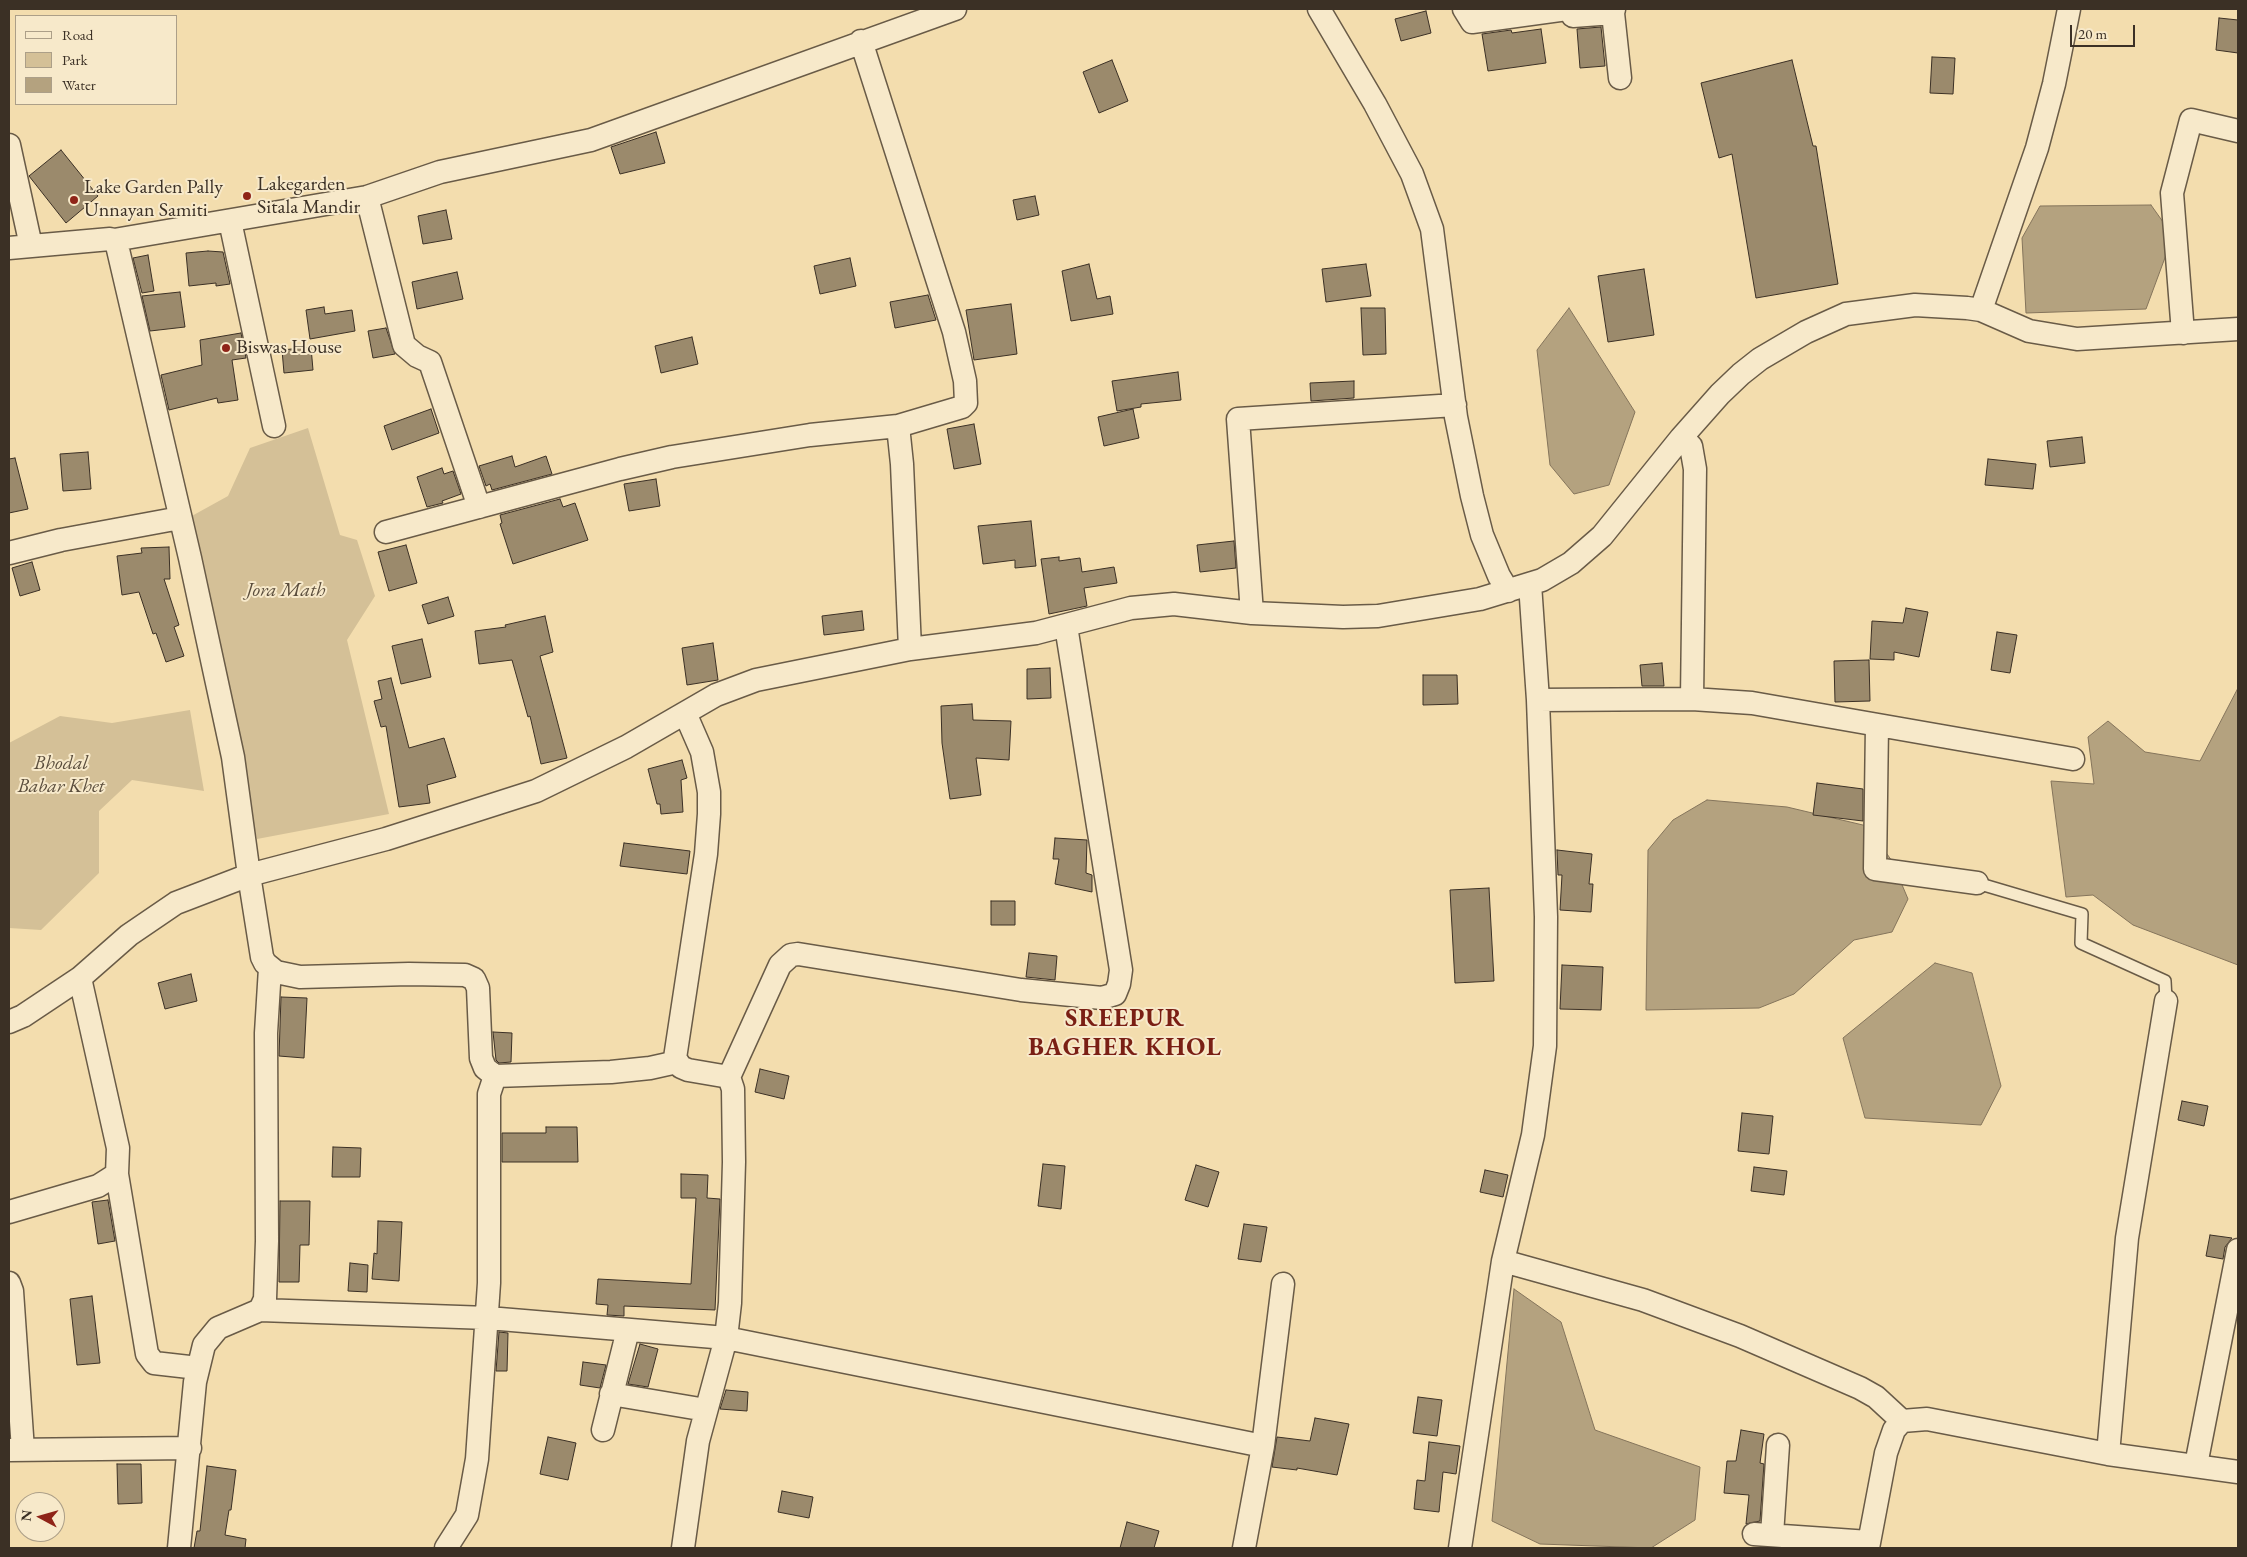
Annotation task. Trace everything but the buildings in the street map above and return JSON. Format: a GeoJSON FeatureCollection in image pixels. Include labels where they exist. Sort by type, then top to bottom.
{"type":"FeatureCollection","features":[{"type":"Feature","properties":{"kind":"street"},"geometry":{"type":"LineString","coordinates":[[9,145],[20,247],[114,240],[230,222],[367,197],[440,172],[592,140],[955,9]]}},
{"type":"Feature","properties":{"kind":"street"},"geometry":{"type":"LineString","coordinates":[[1319,9],[1375,104],[1412,174],[1432,229],[1455,405],[1482,535],[1499,576],[1508,592]]}},
{"type":"Feature","properties":{"kind":"street"},"geometry":{"type":"LineString","coordinates":[[1464,9],[1472,22],[1613,11],[1620,78]]}},
{"type":"Feature","properties":{"kind":"street"},"geometry":{"type":"LineString","coordinates":[[1981,310],[2037,148],[2054,84],[2068,9]]}},
{"type":"Feature","properties":{"kind":"street"},"geometry":{"type":"LineString","coordinates":[[386,532],[620,468],[672,457],[810,435],[898,426],[962,407],[966,399],[965,382],[954,332],[862,42]]}},
{"type":"Feature","properties":{"kind":"street"},"geometry":{"type":"LineString","coordinates":[[2183,333],[2172,193],[2192,120],[2238,131]]}},
{"type":"Feature","properties":{"kind":"street"},"geometry":{"type":"LineString","coordinates":[[367,197],[404,345],[417,356],[430,362],[479,508]]}},
{"type":"Feature","properties":{"kind":"street"},"geometry":{"type":"LineString","coordinates":[[230,222],[274,426]]}},
{"type":"Feature","properties":{"kind":"street"},"geometry":{"type":"LineString","coordinates":[[114,240],[180,518],[233,757],[262,957],[270,968],[276,972],[300,977],[409,974],[470,977],[478,988],[481,1058],[485,1068],[495,1076],[611,1072],[650,1068],[677,1062],[688,1070],[729,1077]]}},
{"type":"Feature","properties":{"kind":"street"},"geometry":{"type":"LineString","coordinates":[[9,1022],[23,1016],[80,978],[129,935],[176,903],[249,875],[386,839],[536,791],[626,747],[716,695],[756,680],[910,649],[1005,638],[1066,626],[1096,615],[1156,605],[1196,606],[1252,613],[1343,618],[1378,616],[1480,599],[1530,584],[1571,564],[1590,549],[1681,438],[1720,394],[1741,374],[1760,359],[1828,320],[1867,310],[1915,305],[1981,310],[2029,331],[2077,339],[2238,329]]}},
{"type":"Feature","properties":{"kind":"street"},"geometry":{"type":"LineString","coordinates":[[1252,613],[1238,419],[1455,405]]}},
{"type":"Feature","properties":{"kind":"street"},"geometry":{"type":"LineString","coordinates":[[898,426],[902,464],[910,649]]}},
{"type":"Feature","properties":{"kind":"street"},"geometry":{"type":"LineString","coordinates":[[1681,438],[1691,446],[1695,469],[1692,699]]}},
{"type":"Feature","properties":{"kind":"street"},"geometry":{"type":"LineString","coordinates":[[9,553],[60,540],[180,518]]}},
{"type":"Feature","properties":{"kind":"street"},"geometry":{"type":"LineString","coordinates":[[1460,1548],[1503,1261],[1533,1135],[1540,1093],[1544,1046],[1546,926],[1538,700],[1530,584]]}},
{"type":"Feature","properties":{"kind":"street"},"geometry":{"type":"LineString","coordinates":[[683,1548],[692,1471],[706,1410],[726,1338],[730,1303],[734,1198],[733,1090],[729,1077],[780,965],[791,955],[798,954],[1021,990],[1102,998],[1115,994],[1121,970],[1066,626]]}},
{"type":"Feature","properties":{"kind":"street"},"geometry":{"type":"LineString","coordinates":[[1538,700],[1692,699],[1752,703],[2073,759]]}},
{"type":"Feature","properties":{"kind":"street"},"geometry":{"type":"LineString","coordinates":[[677,1062],[678,1030],[706,854],[709,814],[709,792],[702,752],[685,713]]}},
{"type":"Feature","properties":{"kind":"street"},"geometry":{"type":"LineString","coordinates":[[1877,725],[1875,869],[1977,883]]}},
{"type":"Feature","properties":{"kind":"street"},"geometry":{"type":"LineString","coordinates":[[260,1310],[265,1300],[267,1250],[266,1033],[270,968]]}},
{"type":"Feature","properties":{"kind":"street"},"geometry":{"type":"LineString","coordinates":[[80,978],[118,1148],[117,1174],[147,1354],[154,1363],[198,1368]]}},
{"type":"Feature","properties":{"kind":"street"},"geometry":{"type":"LineString","coordinates":[[2108,1454],[2127,1238],[2166,1002]]}},
{"type":"Feature","properties":{"kind":"street"},"geometry":{"type":"LineString","coordinates":[[446,1548],[464,1523],[471,1501],[477,1459],[488,1318],[489,1094],[495,1076]]}},
{"type":"Feature","properties":{"kind":"street"},"geometry":{"type":"LineString","coordinates":[[9,1212],[98,1186],[117,1174]]}},
{"type":"Feature","properties":{"kind":"street"},"geometry":{"type":"LineString","coordinates":[[2196,1465],[2238,1250]]}},
{"type":"Feature","properties":{"kind":"street"},"geometry":{"type":"LineString","coordinates":[[1503,1261],[1643,1300],[1740,1336],[1860,1388],[1876,1397],[1902,1421]]}},
{"type":"Feature","properties":{"kind":"street"},"geometry":{"type":"LineString","coordinates":[[9,1283],[12,1291],[16,1450],[190,1448]]}},
{"type":"Feature","properties":{"kind":"street"},"geometry":{"type":"LineString","coordinates":[[1244,1548],[1263,1446],[1283,1284]]}},
{"type":"Feature","properties":{"kind":"street"},"geometry":{"type":"LineString","coordinates":[[179,1548],[198,1368],[204,1345],[214,1332],[229,1323],[260,1310],[488,1318],[726,1338],[1263,1446]]}},
{"type":"Feature","properties":{"kind":"street"},"geometry":{"type":"LineString","coordinates":[[603,1430],[628,1330]]}},
{"type":"Feature","properties":{"kind":"street"},"geometry":{"type":"LineString","coordinates":[[611,1394],[706,1410]]}},
{"type":"Feature","properties":{"kind":"street"},"geometry":{"type":"LineString","coordinates":[[1778,1445],[1763,1534],[1869,1545],[1886,1453],[1894,1430],[1902,1421],[1927,1419],[2108,1454],[2238,1472]]}},
{"type":"Feature","properties":{"kind":"lane"},"geometry":{"type":"LineString","coordinates":[[1977,883],[2082,914],[2082,943],[2165,980],[2166,1002]]}},
{"type":"Feature","properties":{"kind":"green space","name":"Jora Math"},"geometry":{"type":"Polygon","coordinates":[[[308,428],[340,535],[357,540],[375,596],[347,640],[389,814],[257,839],[190,517],[228,496],[250,448],[308,428]]]}},
{"type":"Feature","properties":{"kind":"green space","name":"Bhodal Babar Khet"},"geometry":{"type":"Polygon","coordinates":[[[190,710],[204,791],[132,780],[99,811],[99,873],[41,930],[9,928],[9,743],[60,716],[112,723],[190,710]]]}},
{"type":"Feature","properties":{"kind":"water"},"geometry":{"type":"Polygon","coordinates":[[[2151,205],[2173,236],[2146,309],[2026,313],[2022,238],[2040,206],[2151,205]]]}},
{"type":"Feature","properties":{"kind":"water"},"geometry":{"type":"Polygon","coordinates":[[[1569,308],[1635,412],[1609,485],[1574,494],[1550,465],[1537,350],[1569,308]]]}},
{"type":"Feature","properties":{"kind":"water"},"geometry":{"type":"Polygon","coordinates":[[[2238,688],[2238,965],[2133,925],[2093,895],[2066,897],[2051,781],[2094,784],[2088,737],[2108,721],[2145,752],[2200,761],[2238,688]]]}},
{"type":"Feature","properties":{"kind":"water"},"geometry":{"type":"Polygon","coordinates":[[[1707,800],[1787,807],[1867,826],[1892,861],[1908,899],[1892,932],[1854,940],[1794,994],[1759,1008],[1646,1010],[1648,850],[1673,820],[1707,800]]]}},
{"type":"Feature","properties":{"kind":"water"},"geometry":{"type":"Polygon","coordinates":[[[1935,963],[1972,973],[2001,1086],[1981,1125],[1865,1118],[1843,1038],[1935,963]]]}},
{"type":"Feature","properties":{"kind":"water"},"geometry":{"type":"Polygon","coordinates":[[[1514,1289],[1561,1322],[1595,1430],[1700,1467],[1695,1520],[1651,1548],[1540,1544],[1492,1521],[1514,1289]]]}},
{"type":"Feature","properties":{"kind":"place","name":"Lakegarden Sitala Mandir"},"geometry":{"type":"Point","coordinates":[247,196]}},
{"type":"Feature","properties":{"kind":"place","name":"Lake Garden Pally Unnayan Samiti"},"geometry":{"type":"Point","coordinates":[74,200]}},
{"type":"Feature","properties":{"kind":"place","name":"Biswas House"},"geometry":{"type":"Point","coordinates":[226,348]}},
{"type":"Feature","properties":{"kind":"district","name":"SREEPUR BAGHER KHOL"},"geometry":{"type":"Point","coordinates":[1125,1034]}}]}
